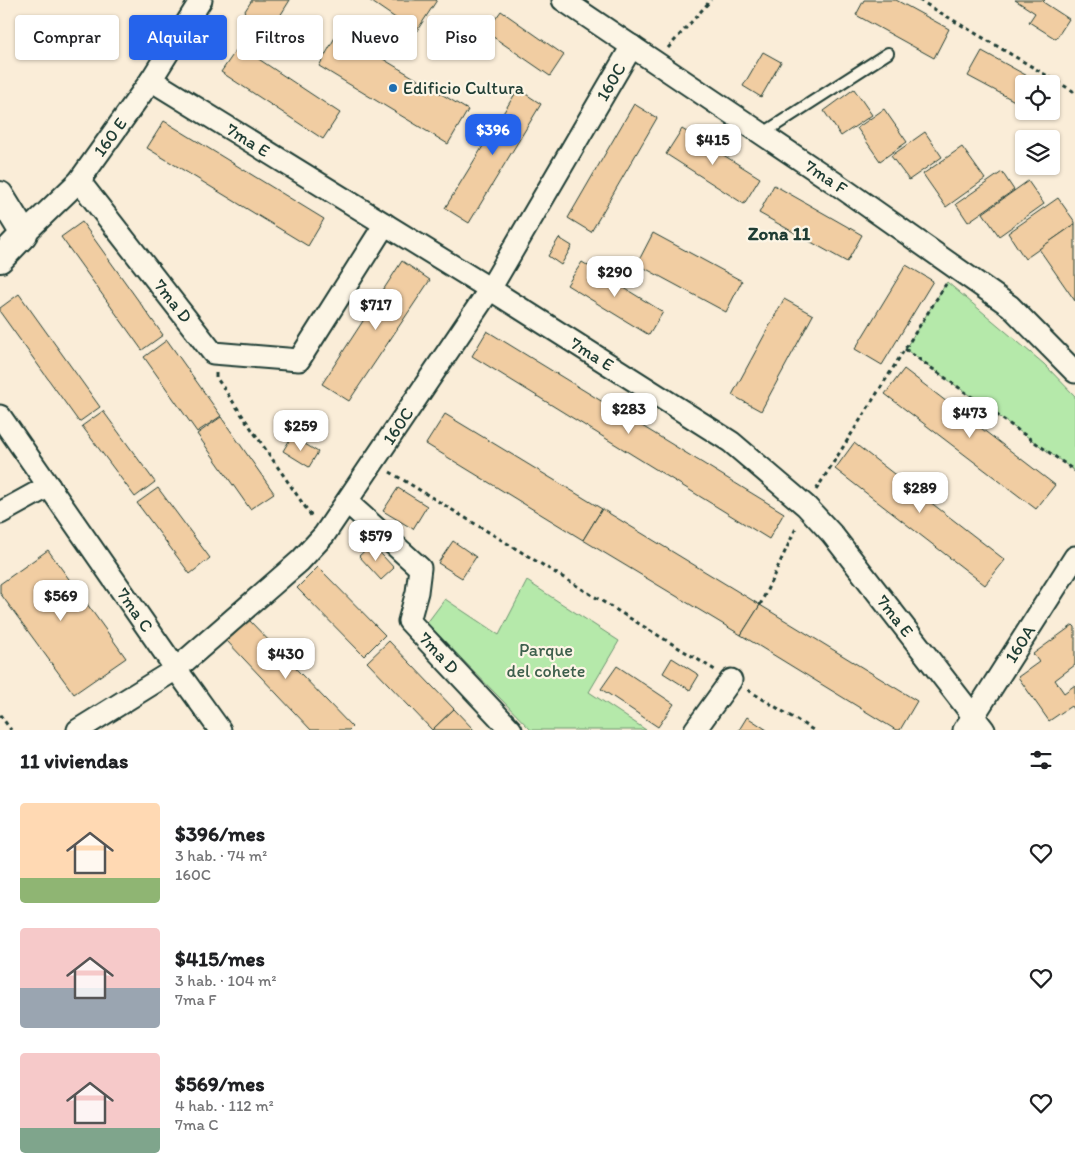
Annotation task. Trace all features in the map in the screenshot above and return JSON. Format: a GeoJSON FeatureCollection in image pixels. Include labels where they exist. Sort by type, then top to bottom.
{"type":"FeatureCollection","features":[{"type":"Feature","properties":{"kind":"street","name":"160 E"},"geometry":{"type":"LineString","coordinates":[[0,259],[79,181],[151,80],[201,0]]}},
{"type":"Feature","properties":{"kind":"street","name":"7ma F"},"geometry":{"type":"LineString","coordinates":[[564,0],[838,185],[1010,306],[1075,372]]}},
{"type":"Feature","properties":{"kind":"street","name":"160C"},"geometry":{"type":"LineString","coordinates":[[78,730],[176,669],[300,561],[324,534],[490,289],[632,46]]}},
{"type":"Feature","properties":{"kind":"street","name":"7ma E"},"geometry":{"type":"LineString","coordinates":[[151,80],[490,289],[732,442],[806,506],[832,534],[974,726]]}},
{"type":"Feature","properties":{"kind":"street","name":"7ma D"},"geometry":{"type":"LineString","coordinates":[[79,181],[214,353]]}},
{"type":"Feature","properties":{"kind":"street"},"geometry":{"type":"LineString","coordinates":[[0,195],[24,234]]}},
{"type":"Feature","properties":{"kind":"street"},"geometry":{"type":"LineString","coordinates":[[214,353],[299,360],[385,224]]}},
{"type":"Feature","properties":{"kind":"street","name":"7ma C"},"geometry":{"type":"LineString","coordinates":[[0,416],[220,730]]}},
{"type":"Feature","properties":{"kind":"street"},"geometry":{"type":"LineString","coordinates":[[0,513],[49,486]]}},
{"type":"Feature","properties":{"kind":"street","name":"7ma D"},"geometry":{"type":"LineString","coordinates":[[347,502],[420,568],[417,592],[410,621],[511,730]]}},
{"type":"Feature","properties":{"kind":"street","name":"160A"},"geometry":{"type":"LineString","coordinates":[[974,726],[1073,567]]}},
{"type":"Feature","properties":{"kind":"street"},"geometry":{"type":"LineString","coordinates":[[695,730],[731,680]]}},
{"type":"Feature","properties":{"kind":"lane"},"geometry":{"type":"LineString","coordinates":[[762,134],[888,53]]}},
{"type":"Feature","properties":{"kind":"path"},"geometry":{"type":"LineString","coordinates":[[655,62],[711,0]]}},
{"type":"Feature","properties":{"kind":"path"},"geometry":{"type":"LineString","coordinates":[[919,0],[1074,91],[1075,89]]}},
{"type":"Feature","properties":{"kind":"path"},"geometry":{"type":"LineString","coordinates":[[760,605],[806,506],[956,268]]}},
{"type":"Feature","properties":{"kind":"path"},"geometry":{"type":"LineString","coordinates":[[905,349],[1075,471]]}},
{"type":"Feature","properties":{"kind":"path"},"geometry":{"type":"LineString","coordinates":[[214,353],[216,377],[324,534]]}},
{"type":"Feature","properties":{"kind":"path"},"geometry":{"type":"LineString","coordinates":[[374,462],[813,730]]}},
{"type":"Feature","properties":{"kind":"path"},"geometry":{"type":"LineString","coordinates":[[0,715],[11,730]]}},
{"type":"Feature","properties":{"kind":"green space"},"geometry":{"type":"Polygon","coordinates":[[[947,282],[1044,364],[1075,396],[1075,471],[905,349],[947,282]]]}},
{"type":"Feature","properties":{"kind":"green space","name":"Parque del cohete"},"geometry":{"type":"Polygon","coordinates":[[[527,581],[619,641],[589,692],[646,730],[531,730],[427,623],[445,599],[499,635],[527,581]]]}},
{"type":"Feature","properties":{"kind":"building"},"geometry":{"type":"Polygon","coordinates":[[[252,0],[290,0],[281,15],[243,14],[252,0]]]}},
{"type":"Feature","properties":{"kind":"building"},"geometry":{"type":"Polygon","coordinates":[[[369,0],[437,0],[417,30],[417,15],[391,15],[369,0]]]}},
{"type":"Feature","properties":{"kind":"building"},"geometry":{"type":"Polygon","coordinates":[[[864,0],[896,0],[949,29],[934,58],[856,15],[864,0]]]}},
{"type":"Feature","properties":{"kind":"building"},"geometry":{"type":"Polygon","coordinates":[[[1015,0],[1045,0],[1043,2],[1069,19],[1056,39],[1029,22],[1035,13],[1015,0]]]}},
{"type":"Feature","properties":{"kind":"building"},"geometry":{"type":"Polygon","coordinates":[[[501,11],[564,55],[550,76],[495,38],[495,19],[501,11]]]}},
{"type":"Feature","properties":{"kind":"building","name":"Edificio Cultura"},"geometry":{"type":"Polygon","coordinates":[[[333,41],[333,60],[385,60],[468,110],[448,144],[319,66],[333,41]]]}},
{"type":"Feature","properties":{"kind":"building"},"geometry":{"type":"Polygon","coordinates":[[[237,49],[237,60],[260,60],[340,113],[323,139],[221,72],[237,49]]]}},
{"type":"Feature","properties":{"kind":"building"},"geometry":{"type":"Polygon","coordinates":[[[982,51],[1026,75],[1015,75],[1015,101],[968,76],[982,51]]]}},
{"type":"Feature","properties":{"kind":"building"},"geometry":{"type":"Polygon","coordinates":[[[763,52],[781,62],[761,97],[743,86],[763,52]]]}},
{"type":"Feature","properties":{"kind":"building"},"geometry":{"type":"Polygon","coordinates":[[[518,89],[541,104],[469,223],[445,208],[518,89]]]}},
{"type":"Feature","properties":{"kind":"building"},"geometry":{"type":"Polygon","coordinates":[[[854,89],[872,115],[841,136],[824,111],[854,89]]]}},
{"type":"Feature","properties":{"kind":"building"},"geometry":{"type":"Polygon","coordinates":[[[634,104],[657,118],[591,232],[568,218],[634,104]]]}},
{"type":"Feature","properties":{"kind":"building"},"geometry":{"type":"Polygon","coordinates":[[[884,109],[907,142],[880,161],[857,128],[884,109]]]}},
{"type":"Feature","properties":{"kind":"building"},"geometry":{"type":"Polygon","coordinates":[[[164,121],[324,219],[308,246],[147,148],[164,121]]]}},
{"type":"Feature","properties":{"kind":"building"},"geometry":{"type":"Polygon","coordinates":[[[682,129],[760,178],[744,204],[666,154],[682,129]]]}},
{"type":"Feature","properties":{"kind":"building"},"geometry":{"type":"Polygon","coordinates":[[[925,132],[942,157],[909,180],[891,156],[925,132]]]}},
{"type":"Feature","properties":{"kind":"building"},"geometry":{"type":"Polygon","coordinates":[[[962,147],[985,179],[946,207],[923,174],[962,147]]]}},
{"type":"Feature","properties":{"kind":"building"},"geometry":{"type":"Polygon","coordinates":[[[1002,172],[1014,190],[968,222],[956,204],[1002,172]]]}},
{"type":"Feature","properties":{"kind":"building"},"geometry":{"type":"Polygon","coordinates":[[[1028,181],[1044,204],[999,236],[983,213],[1028,181]]]}},
{"type":"Feature","properties":{"kind":"building"},"geometry":{"type":"Polygon","coordinates":[[[774,185],[862,235],[847,262],[759,213],[774,185]]]}},
{"type":"Feature","properties":{"kind":"building"},"geometry":{"type":"Polygon","coordinates":[[[1058,198],[1075,224],[1025,259],[1008,233],[1058,198]]]}},
{"type":"Feature","properties":{"kind":"building"},"geometry":{"type":"Polygon","coordinates":[[[82,222],[163,335],[142,350],[61,237],[82,222]]]}},
{"type":"Feature","properties":{"kind":"building"},"geometry":{"type":"Polygon","coordinates":[[[1075,224],[1075,301],[1039,249],[1075,224]]]}},
{"type":"Feature","properties":{"kind":"building"},"geometry":{"type":"Polygon","coordinates":[[[653,233],[742,281],[726,312],[637,264],[653,233]]]}},
{"type":"Feature","properties":{"kind":"building"},"geometry":{"type":"Polygon","coordinates":[[[559,238],[572,246],[561,265],[548,256],[559,238]]]}},
{"type":"Feature","properties":{"kind":"building"},"geometry":{"type":"Polygon","coordinates":[[[402,261],[430,280],[349,401],[322,384],[402,261]]]}},
{"type":"Feature","properties":{"kind":"building"},"geometry":{"type":"Polygon","coordinates":[[[582,262],[663,312],[649,335],[567,285],[582,262]]]}},
{"type":"Feature","properties":{"kind":"building"},"geometry":{"type":"Polygon","coordinates":[[[906,265],[933,281],[882,365],[855,349],[906,265]]]}},
{"type":"Feature","properties":{"kind":"building"},"geometry":{"type":"Polygon","coordinates":[[[19,294],[100,407],[79,422],[0,312],[0,308],[19,294]]]}},
{"type":"Feature","properties":{"kind":"building"},"geometry":{"type":"Polygon","coordinates":[[[784,299],[813,315],[761,411],[732,395],[784,299]]]}},
{"type":"Feature","properties":{"kind":"building"},"geometry":{"type":"Polygon","coordinates":[[[487,331],[784,513],[769,539],[472,356],[487,331]]]}},
{"type":"Feature","properties":{"kind":"building"},"geometry":{"type":"Polygon","coordinates":[[[167,340],[221,416],[197,432],[144,357],[167,340]]]}},
{"type":"Feature","properties":{"kind":"building"},"geometry":{"type":"Polygon","coordinates":[[[904,369],[1055,485],[1036,509],[885,394],[904,369]]]}},
{"type":"Feature","properties":{"kind":"building"},"geometry":{"type":"Polygon","coordinates":[[[103,411],[155,482],[135,497],[82,426],[103,411]]]}},
{"type":"Feature","properties":{"kind":"building"},"geometry":{"type":"Polygon","coordinates":[[[445,414],[602,509],[583,540],[426,444],[445,414]]]}},
{"type":"Feature","properties":{"kind":"building"},"geometry":{"type":"Polygon","coordinates":[[[221,417],[274,493],[250,509],[197,434],[221,417]]]}},
{"type":"Feature","properties":{"kind":"building"},"geometry":{"type":"Polygon","coordinates":[[[292,436],[318,452],[309,467],[283,451],[292,436]]]}},
{"type":"Feature","properties":{"kind":"building"},"geometry":{"type":"Polygon","coordinates":[[[854,443],[1005,560],[985,585],[835,469],[854,443]]]}},
{"type":"Feature","properties":{"kind":"building"},"geometry":{"type":"Polygon","coordinates":[[[158,488],[210,558],[190,574],[137,503],[158,488]]]}},
{"type":"Feature","properties":{"kind":"building"},"geometry":{"type":"Polygon","coordinates":[[[398,488],[427,506],[413,529],[383,511],[398,488]]]}},
{"type":"Feature","properties":{"kind":"building"},"geometry":{"type":"Polygon","coordinates":[[[602,509],[760,605],[741,635],[583,540],[602,509]]]}},
{"type":"Feature","properties":{"kind":"building"},"geometry":{"type":"Polygon","coordinates":[[[453,541],[476,557],[462,578],[438,563],[453,541]]]}},
{"type":"Feature","properties":{"kind":"building"},"geometry":{"type":"Polygon","coordinates":[[[372,544],[394,568],[381,580],[359,556],[372,544]]]}},
{"type":"Feature","properties":{"kind":"building"},"geometry":{"type":"Polygon","coordinates":[[[48,550],[126,658],[74,694],[0,593],[0,584],[48,550]]]}},
{"type":"Feature","properties":{"kind":"building"},"geometry":{"type":"Polygon","coordinates":[[[318,567],[385,635],[364,656],[297,588],[318,567]]]}},
{"type":"Feature","properties":{"kind":"building"},"geometry":{"type":"Polygon","coordinates":[[[760,605],[917,701],[900,730],[896,730],[741,635],[760,605]]]}},
{"type":"Feature","properties":{"kind":"building"},"geometry":{"type":"Polygon","coordinates":[[[249,620],[352,727],[349,730],[311,730],[227,641],[249,620]]]}},
{"type":"Feature","properties":{"kind":"building"},"geometry":{"type":"Polygon","coordinates":[[[1073,625],[1075,627],[1075,665],[1055,680],[1064,693],[1075,685],[1075,712],[1071,706],[1049,721],[1018,677],[1039,662],[1033,654],[1073,625]]]}},
{"type":"Feature","properties":{"kind":"building"},"geometry":{"type":"Polygon","coordinates":[[[389,641],[454,709],[432,730],[367,662],[389,641]]]}},
{"type":"Feature","properties":{"kind":"building"},"geometry":{"type":"Polygon","coordinates":[[[672,658],[699,675],[690,690],[663,673],[672,658]]]}},
{"type":"Feature","properties":{"kind":"building"},"geometry":{"type":"Polygon","coordinates":[[[617,666],[674,704],[658,727],[601,689],[617,666]]]}},
{"type":"Feature","properties":{"kind":"building"},"geometry":{"type":"Polygon","coordinates":[[[454,709],[474,730],[432,730],[454,709]]]}},
{"type":"Feature","properties":{"kind":"building"},"geometry":{"type":"Polygon","coordinates":[[[747,717],[767,730],[739,730],[747,717]]]}},
{"type":"Feature","properties":{"kind":"place","name":"Edificio Cultura"},"geometry":{"type":"Point","coordinates":[393,88]}},
{"type":"Feature","properties":{"kind":"district","name":"Zona 11"},"geometry":{"type":"Point","coordinates":[779,233]}}]}
